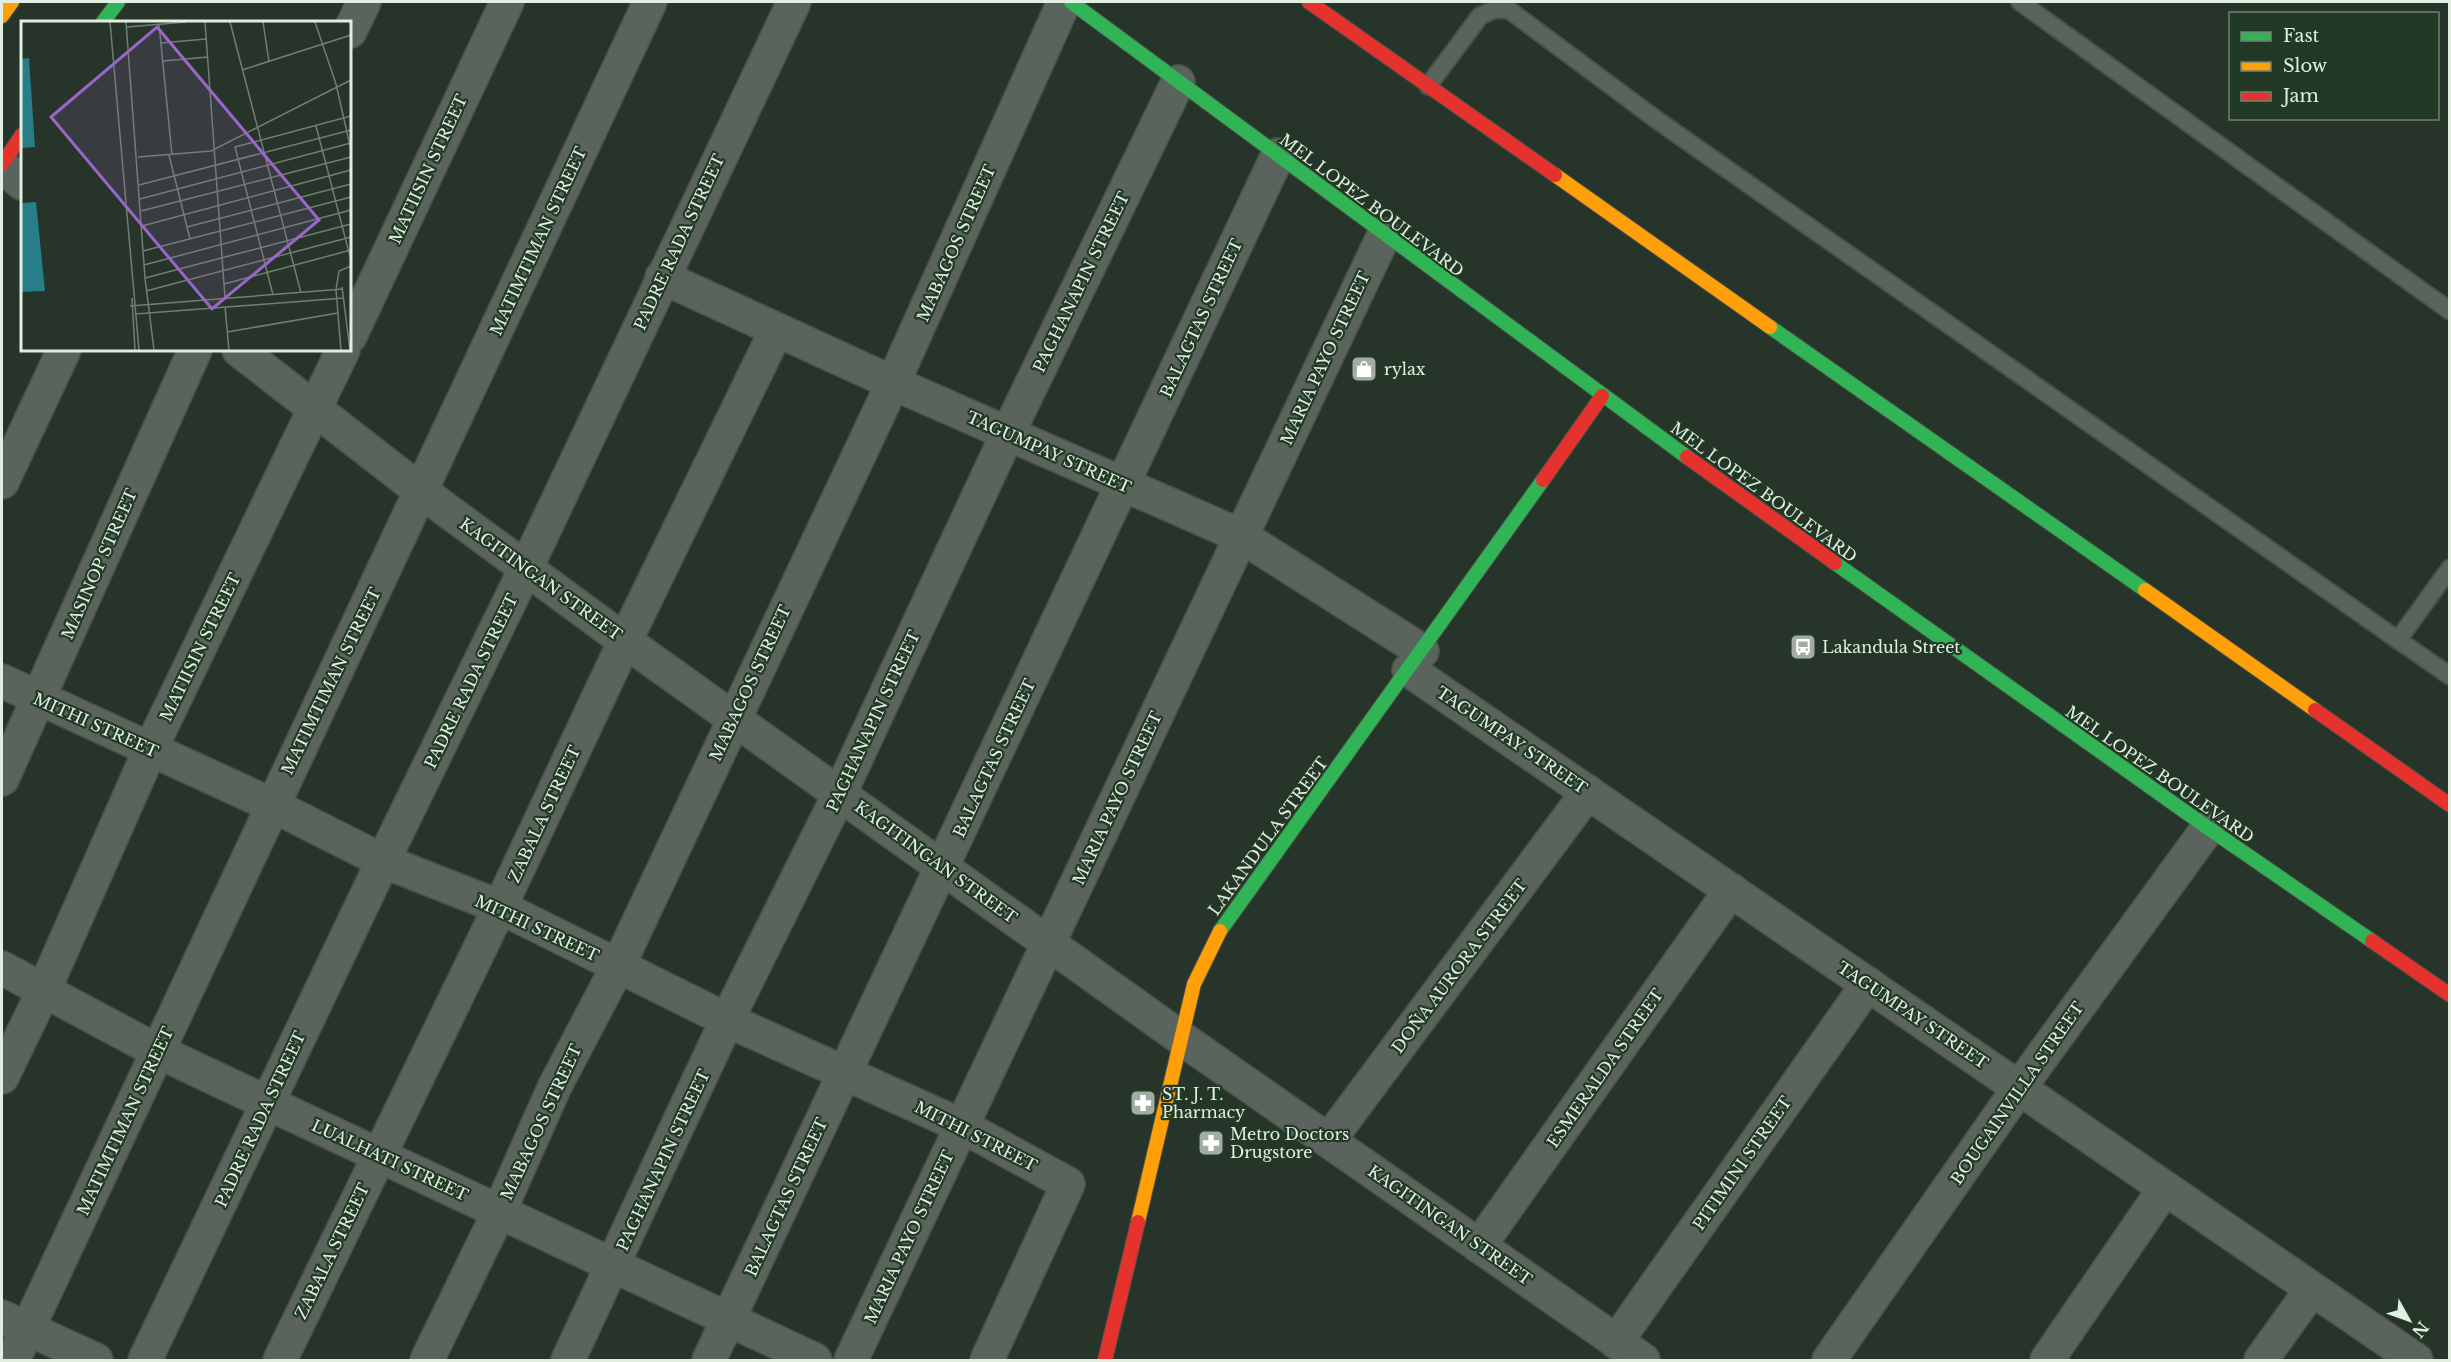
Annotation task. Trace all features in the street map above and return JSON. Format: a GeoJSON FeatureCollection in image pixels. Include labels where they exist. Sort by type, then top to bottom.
{"type":"FeatureCollection","features":[{"type":"Feature","properties":{"kind":"main road"},"geometry":{"type":"LineString","coordinates":[[2,16],[12,2]]}},
{"type":"Feature","properties":{"kind":"main road"},"geometry":{"type":"LineString","coordinates":[[104,21],[118,2]]}},
{"type":"Feature","properties":{"kind":"main road","name":"MEL LOPEZ BOULEVARD"},"geometry":{"type":"LineString","coordinates":[[1071,2],[1602,396],[2208,828],[2450,995]]}},
{"type":"Feature","properties":{"kind":"main road"},"geometry":{"type":"LineString","coordinates":[[1310,2],[2450,805]]}},
{"type":"Feature","properties":{"kind":"main road"},"geometry":{"type":"LineString","coordinates":[[2,165],[21,136]]}},
{"type":"Feature","properties":{"kind":"main road","name":"LAKANDULA STREET"},"geometry":{"type":"LineString","coordinates":[[1105,1360],[1194,984],[1218,934],[1602,396]]}},
{"type":"Feature","properties":{"kind":"street"},"geometry":{"type":"LineString","coordinates":[[351,29],[364,2]]}},
{"type":"Feature","properties":{"kind":"street","name":"MATIISIN STREET"},"geometry":{"type":"LineString","coordinates":[[351,334],[507,2]]}},
{"type":"Feature","properties":{"kind":"street","name":"MATIMTIMAN STREET"},"geometry":{"type":"LineString","coordinates":[[14,1360],[15,1323],[157,1051],[422,492],[650,2]]}},
{"type":"Feature","properties":{"kind":"street","name":"PADRE RADA STREET"},"geometry":{"type":"LineString","coordinates":[[145,1360],[267,1102],[526,568],[794,2]]}},
{"type":"Feature","properties":{"kind":"street","name":"MABAGOS STREET"},"geometry":{"type":"LineString","coordinates":[[427,1360],[499,1212],[555,1086],[618,966],[893,384],[1064,2]]}},
{"type":"Feature","properties":{"kind":"street","name":"PAGHANAPIN STREET"},"geometry":{"type":"LineString","coordinates":[[568,1360],[614,1266],[727,1020],[840,793],[1008,433],[1178,82]]}},
{"type":"Feature","properties":{"kind":"street","name":"BALAGTAS STREET"},"geometry":{"type":"LineString","coordinates":[[709,1360],[1278,155]]}},
{"type":"Feature","properties":{"kind":"street"},"geometry":{"type":"LineString","coordinates":[[2,165],[21,182]]}},
{"type":"Feature","properties":{"kind":"street","name":"MARIA PAYO STREET"},"geometry":{"type":"LineString","coordinates":[[851,1360],[1384,235]]}},
{"type":"Feature","properties":{"kind":"street","name":"TAGUMPAY STREET"},"geometry":{"type":"LineString","coordinates":[[662,277],[893,384],[1241,536],[1415,660],[1588,792],[2416,1360]]}},
{"type":"Feature","properties":{"kind":"street","name":"ZABALA STREET"},"geometry":{"type":"LineString","coordinates":[[280,1360],[501,908],[626,641],[776,331]]}},
{"type":"Feature","properties":{"kind":"street"},"geometry":{"type":"LineString","coordinates":[[2,482],[64,351]]}},
{"type":"Feature","properties":{"kind":"street","name":"MASINOP STREET"},"geometry":{"type":"LineString","coordinates":[[2,779],[195,351]]}},
{"type":"Feature","properties":{"kind":"street","name":"KAGITINGAN STREET"},"geometry":{"type":"LineString","coordinates":[[240,351],[422,492],[626,641],[1180,1038],[1642,1360]]}},
{"type":"Feature","properties":{"kind":"street","name":"MATIISIN STREET"},"geometry":{"type":"LineString","coordinates":[[2,1077],[44,990],[150,750],[343,351]]}},
{"type":"Feature","properties":{"kind":"street","name":"MITHI STREET"},"geometry":{"type":"LineString","coordinates":[[2,681],[38,700],[272,805],[383,861],[501,908],[727,1020],[845,1071],[962,1126],[1068,1184],[987,1360]]}},
{"type":"Feature","properties":{"kind":"street","name":"DOÑA AURORA STREET"},"geometry":{"type":"LineString","coordinates":[[1329,1140],[1588,792]]}},
{"type":"Feature","properties":{"kind":"street","name":"BOUGAINVILLA STREET"},"geometry":{"type":"LineString","coordinates":[[1829,1360],[2019,1088],[2208,828]]}},
{"type":"Feature","properties":{"kind":"street","name":"ESMERALDA STREET"},"geometry":{"type":"LineString","coordinates":[[1479,1246],[1731,890]]}},
{"type":"Feature","properties":{"kind":"street","name":"LUALHATI STREET"},"geometry":{"type":"LineString","coordinates":[[2,968],[157,1051],[815,1360]]}},
{"type":"Feature","properties":{"kind":"street","name":"PITIMINI STREET"},"geometry":{"type":"LineString","coordinates":[[1616,1342],[1868,984]]}},
{"type":"Feature","properties":{"kind":"street"},"geometry":{"type":"LineString","coordinates":[[2047,1360],[2165,1188]]}},
{"type":"Feature","properties":{"kind":"street"},"geometry":{"type":"LineString","coordinates":[[2262,1360],[2312,1289]]}},
{"type":"Feature","properties":{"kind":"street"},"geometry":{"type":"LineString","coordinates":[[15,1323],[96,1360]]}},
{"type":"Feature","properties":{"kind":"lane"},"geometry":{"type":"LineString","coordinates":[[1328,15],[1338,2]]}},
{"type":"Feature","properties":{"kind":"lane"},"geometry":{"type":"LineString","coordinates":[[2020,2],[2450,311]]}},
{"type":"Feature","properties":{"kind":"lane"},"geometry":{"type":"LineString","coordinates":[[1428,86],[1480,16],[1496,9],[1509,10],[1658,120],[2450,676]]}},
{"type":"Feature","properties":{"kind":"lane"},"geometry":{"type":"LineString","coordinates":[[2398,640],[2450,568]]}},
{"type":"Feature","properties":{"kind":"traffic: fast"},"geometry":{"type":"LineString","coordinates":[[104,21],[118,2]]}},
{"type":"Feature","properties":{"kind":"traffic: fast"},"geometry":{"type":"LineString","coordinates":[[1071,2],[1687,457]]}},
{"type":"Feature","properties":{"kind":"traffic: fast"},"geometry":{"type":"LineString","coordinates":[[1770,327],[2145,590]]}},
{"type":"Feature","properties":{"kind":"traffic: fast"},"geometry":{"type":"LineString","coordinates":[[1220,931],[1543,480]]}},
{"type":"Feature","properties":{"kind":"traffic: fast"},"geometry":{"type":"LineString","coordinates":[[1835,563],[2208,828],[2372,941]]}},
{"type":"Feature","properties":{"kind":"traffic: slow"},"geometry":{"type":"LineString","coordinates":[[2,16],[12,2]]}},
{"type":"Feature","properties":{"kind":"traffic: slow"},"geometry":{"type":"LineString","coordinates":[[1555,175],[1770,327]]}},
{"type":"Feature","properties":{"kind":"traffic: slow"},"geometry":{"type":"LineString","coordinates":[[2145,590],[2315,710]]}},
{"type":"Feature","properties":{"kind":"traffic: slow"},"geometry":{"type":"LineString","coordinates":[[1138,1222],[1194,984],[1220,931]]}},
{"type":"Feature","properties":{"kind":"traffic: jam"},"geometry":{"type":"LineString","coordinates":[[1309,2],[1555,175]]}},
{"type":"Feature","properties":{"kind":"traffic: jam"},"geometry":{"type":"LineString","coordinates":[[2,164],[21,136]]}},
{"type":"Feature","properties":{"kind":"traffic: jam"},"geometry":{"type":"LineString","coordinates":[[1543,480],[1602,396]]}},
{"type":"Feature","properties":{"kind":"traffic: jam"},"geometry":{"type":"LineString","coordinates":[[1687,457],[1835,563]]}},
{"type":"Feature","properties":{"kind":"traffic: jam"},"geometry":{"type":"LineString","coordinates":[[2315,710],[2450,805]]}},
{"type":"Feature","properties":{"kind":"traffic: jam"},"geometry":{"type":"LineString","coordinates":[[2372,941],[2450,995]]}},
{"type":"Feature","properties":{"kind":"traffic: jam"},"geometry":{"type":"LineString","coordinates":[[1105,1360],[1138,1222]]}},
{"type":"Feature","properties":{"kind":"place","name":"rylax"},"geometry":{"type":"Point","coordinates":[1364,369]}},
{"type":"Feature","properties":{"kind":"place","name":"Lakandula Street"},"geometry":{"type":"Point","coordinates":[1803,647]}},
{"type":"Feature","properties":{"kind":"place","name":"ST. J. T. Pharmacy"},"geometry":{"type":"Point","coordinates":[1143,1103]}},
{"type":"Feature","properties":{"kind":"place","name":"Metro Doctors Drugstore"},"geometry":{"type":"Point","coordinates":[1211,1143]}}]}
